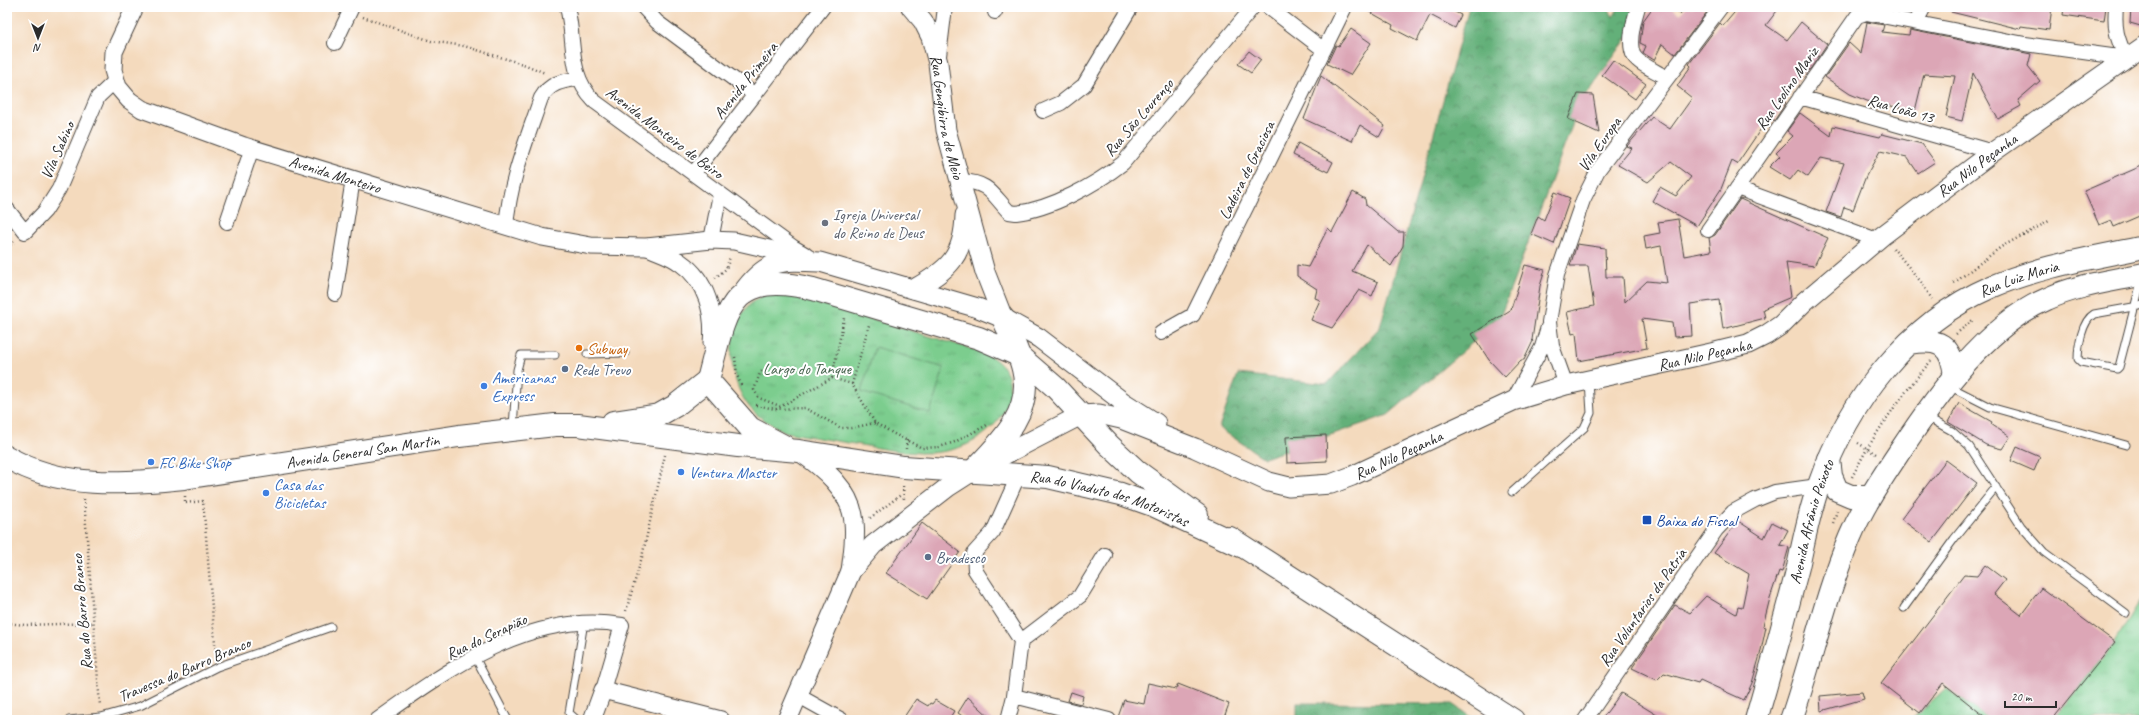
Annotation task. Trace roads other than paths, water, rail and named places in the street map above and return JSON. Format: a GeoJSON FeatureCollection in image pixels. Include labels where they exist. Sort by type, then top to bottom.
{"type":"FeatureCollection","features":[{"type":"Feature","properties":{"kind":"main road"},"geometry":{"type":"LineString","coordinates":[[912,7],[931,37],[938,63]]}},
{"type":"Feature","properties":{"kind":"main road","name":"Rua Nilo Peçanha"},"geometry":{"type":"LineString","coordinates":[[1081,415],[1099,414],[1121,419],[1195,448],[1269,482],[1289,487],[1331,484],[1352,476],[1513,401],[1589,380],[1711,354],[1748,344],[1781,325],[1805,301],[1880,238],[1993,152],[2144,46]]}},
{"type":"Feature","properties":{"kind":"main road","name":"Rua Gengibirra de Meio"},"geometry":{"type":"LineString","coordinates":[[938,63],[946,130],[985,272],[1003,318]]}},
{"type":"Feature","properties":{"kind":"main road","name":"Rua Gengibirra de Meio"},"geometry":{"type":"LineString","coordinates":[[914,289],[933,278],[952,262],[964,232],[966,202]]}},
{"type":"Feature","properties":{"kind":"main road","name":"Rua Luiz Maria"},"geometry":{"type":"LineString","coordinates":[[1908,343],[1937,318],[1961,303],[2016,277],[2056,266],[2144,247]]}},
{"type":"Feature","properties":{"kind":"main road"},"geometry":{"type":"LineString","coordinates":[[952,262],[962,259],[969,260],[985,272]]}},
{"type":"Feature","properties":{"kind":"main road"},"geometry":{"type":"LineString","coordinates":[[793,261],[820,262],[914,289],[1003,318],[1023,369],[1025,386],[1024,398],[1015,424],[1004,439],[972,471],[904,467],[799,451],[778,444],[750,428],[708,380],[722,326],[729,311],[760,271],[776,263],[793,261]]}},
{"type":"Feature","properties":{"kind":"main road","name":"Rua Luiz Maria"},"geometry":{"type":"LineString","coordinates":[[1951,380],[1997,333],[2021,312],[2047,299],[2078,288],[2144,274]]}},
{"type":"Feature","properties":{"kind":"main road"},"geometry":{"type":"LineString","coordinates":[[742,293],[760,285],[774,283],[792,284],[979,338],[1018,355],[1055,387],[1081,415],[972,471],[889,530],[873,545],[851,571],[787,720]]}},
{"type":"Feature","properties":{"kind":"main road","name":"Rua Nilo Peçanha"},"geometry":{"type":"LineString","coordinates":[[1003,318],[1039,338],[1123,402],[1195,448]]}},
{"type":"Feature","properties":{"kind":"main road"},"geometry":{"type":"LineString","coordinates":[[1791,720],[1847,544],[1870,496],[1924,415],[1951,380],[1950,354],[1943,345],[1927,341],[1908,343]]}},
{"type":"Feature","properties":{"kind":"main road","name":"Avenida Afrânio Peixoto"},"geometry":{"type":"LineString","coordinates":[[1756,720],[1818,486],[1841,434],[1859,403],[1880,375],[1908,343]]}},
{"type":"Feature","properties":{"kind":"main road","name":"Avenida General San Martin"},"geometry":{"type":"LineString","coordinates":[[7,457],[31,468],[78,480],[108,483],[184,478],[513,429],[555,425],[578,425],[659,415],[675,406],[708,380]]}},
{"type":"Feature","properties":{"kind":"main road","name":"Rua do Viaduto dos Motoristas"},"geometry":{"type":"LineString","coordinates":[[1081,415],[1138,472],[1241,546],[1513,720]]}},
{"type":"Feature","properties":{"kind":"main road","name":"Avenida General San Martin"},"geometry":{"type":"LineString","coordinates":[[578,425],[708,442],[799,451]]}},
{"type":"Feature","properties":{"kind":"main road"},"geometry":{"type":"LineString","coordinates":[[799,451],[817,464],[832,478],[844,494],[851,508],[854,521],[851,571]]}},
{"type":"Feature","properties":{"kind":"main road"},"geometry":{"type":"LineString","coordinates":[[1829,459],[1831,476],[1837,490],[1851,496],[1870,496]]}},
{"type":"Feature","properties":{"kind":"main road","name":"Rua do Viaduto dos Motoristas"},"geometry":{"type":"LineString","coordinates":[[972,471],[1054,478],[1121,494],[1155,506],[1241,546]]}},
{"type":"Feature","properties":{"kind":"street","name":"Avenida Monteiro"},"geometry":{"type":"LineString","coordinates":[[135,7],[114,52],[113,70],[118,87],[129,100],[142,109],[252,148],[506,226],[581,245],[647,247]]}},
{"type":"Feature","properties":{"kind":"street"},"geometry":{"type":"LineString","coordinates":[[506,226],[508,198],[513,179],[541,98],[546,88],[553,84],[571,80],[567,7]]}},
{"type":"Feature","properties":{"kind":"street"},"geometry":{"type":"LineString","coordinates":[[643,7],[657,22],[755,95]]}},
{"type":"Feature","properties":{"kind":"street","name":"Avenida Primeira"},"geometry":{"type":"LineString","coordinates":[[693,174],[823,7]]}},
{"type":"Feature","properties":{"kind":"street","name":"Rua Gengibirra de Meio"},"geometry":{"type":"LineString","coordinates":[[938,63],[945,7]]}},
{"type":"Feature","properties":{"kind":"street"},"geometry":{"type":"LineString","coordinates":[[1043,111],[1061,103],[1084,85],[1131,7]]}},
{"type":"Feature","properties":{"kind":"street","name":"Rua São Lourenço"},"geometry":{"type":"LineString","coordinates":[[961,181],[983,185],[993,192],[1009,212],[1016,213],[1024,212],[1068,196],[1103,179],[1123,164],[1253,7]]}},
{"type":"Feature","properties":{"kind":"street"},"geometry":{"type":"LineString","coordinates":[[1268,7],[1324,50]]}},
{"type":"Feature","properties":{"kind":"street","name":"Ladeira de Graciosa"},"geometry":{"type":"LineString","coordinates":[[1161,333],[1193,315],[1345,7]]}},
{"type":"Feature","properties":{"kind":"street"},"geometry":{"type":"LineString","coordinates":[[1638,7],[1631,46],[1634,56],[1640,62],[1667,78]]}},
{"type":"Feature","properties":{"kind":"street","name":"Vila Europa"},"geometry":{"type":"LineString","coordinates":[[1513,401],[1542,347],[1549,322],[1557,275],[1583,200],[1598,170],[1721,7]]}},
{"type":"Feature","properties":{"kind":"street"},"geometry":{"type":"LineString","coordinates":[[1924,7],[1916,22],[2032,45],[2126,58]]}},
{"type":"Feature","properties":{"kind":"street"},"geometry":{"type":"LineString","coordinates":[[2116,7],[2114,23],[2116,37],[2126,58]]}},
{"type":"Feature","properties":{"kind":"street"},"geometry":{"type":"LineString","coordinates":[[335,43],[351,9]]}},
{"type":"Feature","properties":{"kind":"street","name":"Rua Leolino Mariz"},"geometry":{"type":"LineString","coordinates":[[1708,230],[1856,16],[1866,13],[1916,22]]}},
{"type":"Feature","properties":{"kind":"street","name":"Vila Sabino"},"geometry":{"type":"LineString","coordinates":[[7,209],[25,232],[44,211],[59,189],[98,97],[116,80]]}},
{"type":"Feature","properties":{"kind":"street","name":"Avenida Monteiro de Beiro"},"geometry":{"type":"LineString","coordinates":[[571,80],[584,90],[594,101],[720,194],[711,240]]}},
{"type":"Feature","properties":{"kind":"street","name":"Rua Loão 13"},"geometry":{"type":"LineString","coordinates":[[1800,97],[1993,152]]}},
{"type":"Feature","properties":{"kind":"street"},"geometry":{"type":"LineString","coordinates":[[227,222],[252,148]]}},
{"type":"Feature","properties":{"kind":"street"},"geometry":{"type":"LineString","coordinates":[[335,294],[353,179]]}},
{"type":"Feature","properties":{"kind":"street"},"geometry":{"type":"LineString","coordinates":[[1737,188],[1880,238]]}},
{"type":"Feature","properties":{"kind":"street"},"geometry":{"type":"LineString","coordinates":[[720,194],[792,247],[820,262]]}},
{"type":"Feature","properties":{"kind":"street"},"geometry":{"type":"LineString","coordinates":[[647,247],[711,240],[734,241],[764,247],[820,262]]}},
{"type":"Feature","properties":{"kind":"street"},"geometry":{"type":"LineString","coordinates":[[683,264],[684,242]]}},
{"type":"Feature","properties":{"kind":"street"},"geometry":{"type":"LineString","coordinates":[[647,247],[673,257],[683,264],[703,289],[711,308],[714,324],[708,380]]}},
{"type":"Feature","properties":{"kind":"street","name":"Vila Europa"},"geometry":{"type":"LineString","coordinates":[[1549,322],[1552,346],[1566,386]]}},
{"type":"Feature","properties":{"kind":"street"},"geometry":{"type":"LineString","coordinates":[[1008,720],[1014,696],[1021,642],[975,570],[974,553],[993,532],[1001,518],[1019,474]]}},
{"type":"Feature","properties":{"kind":"street","name":"Rua Voluntarios da Patría"},"geometry":{"type":"LineString","coordinates":[[1585,720],[1716,530],[1733,512],[1775,492],[1818,486]]}},
{"type":"Feature","properties":{"kind":"street"},"geometry":{"type":"LineString","coordinates":[[1021,642],[1080,596],[1105,555]]}},
{"type":"Feature","properties":{"kind":"street","name":"Rua do Serapião"},"geometry":{"type":"LineString","coordinates":[[377,720],[409,697],[475,657],[540,629],[563,624],[584,622],[622,626],[603,690]]}},
{"type":"Feature","properties":{"kind":"street"},"geometry":{"type":"LineString","coordinates":[[592,720],[603,690],[721,720]]}},
{"type":"Feature","properties":{"kind":"street"},"geometry":{"type":"LineString","coordinates":[[797,695],[842,720]]}},
{"type":"Feature","properties":{"kind":"street"},"geometry":{"type":"LineString","coordinates":[[1014,696],[1109,720]]}},
{"type":"Feature","properties":{"kind":"lane"},"geometry":{"type":"LineString","coordinates":[[2144,274],[2134,307],[2117,370],[2081,362],[2078,359],[2085,322],[2089,316],[2134,307],[2144,305]]}},
{"type":"Feature","properties":{"kind":"lane"},"geometry":{"type":"LineString","coordinates":[[587,354],[625,354]]}},
{"type":"Feature","properties":{"kind":"lane"},"geometry":{"type":"LineString","coordinates":[[513,429],[517,370],[521,355],[555,355]]}},
{"type":"Feature","properties":{"kind":"lane"},"geometry":{"type":"LineString","coordinates":[[1512,492],[1584,428],[1591,413],[1589,380]]}},
{"type":"Feature","properties":{"kind":"lane"},"geometry":{"type":"LineString","coordinates":[[1951,380],[1990,407],[2126,445]]}},
{"type":"Feature","properties":{"kind":"lane"},"geometry":{"type":"LineString","coordinates":[[1924,415],[1961,438],[1996,487],[2021,526],[2044,552],[2126,613]]}},
{"type":"Feature","properties":{"kind":"lane"},"geometry":{"type":"LineString","coordinates":[[1904,608],[1954,539],[1996,487]]}},
{"type":"Feature","properties":{"kind":"lane"},"geometry":{"type":"LineString","coordinates":[[577,720],[569,713],[584,622]]}},
{"type":"Feature","properties":{"kind":"lane","name":"Travessa do Barro Branco"},"geometry":{"type":"LineString","coordinates":[[69,720],[106,717],[140,706],[217,667],[331,627]]}},
{"type":"Feature","properties":{"kind":"lane"},"geometry":{"type":"LineString","coordinates":[[475,657],[508,720]]}},
{"type":"Feature","properties":{"kind":"place","name":"Igreja Universal do Reino de Deus"},"geometry":{"type":"Point","coordinates":[825,223]}},
{"type":"Feature","properties":{"kind":"place","name":"Subway"},"geometry":{"type":"Point","coordinates":[579,348]}},
{"type":"Feature","properties":{"kind":"place","name":"Rede Trevo"},"geometry":{"type":"Point","coordinates":[565,369]}},
{"type":"Feature","properties":{"kind":"place","name":"Americanas Express"},"geometry":{"type":"Point","coordinates":[484,386]}},
{"type":"Feature","properties":{"kind":"place","name":"FC Bike Shop"},"geometry":{"type":"Point","coordinates":[151,462]}},
{"type":"Feature","properties":{"kind":"place","name":"Ventura Master"},"geometry":{"type":"Point","coordinates":[681,472]}},
{"type":"Feature","properties":{"kind":"place","name":"Casa das Bicicletas"},"geometry":{"type":"Point","coordinates":[266,493]}},
{"type":"Feature","properties":{"kind":"place","name":"Baixa do Fiscal"},"geometry":{"type":"Point","coordinates":[1647,520]}},
{"type":"Feature","properties":{"kind":"place","name":"Bradesco"},"geometry":{"type":"Point","coordinates":[928,557]}},
{"type":"Feature","properties":{"kind":"park label","name":"Largo do Tanque"},"geometry":{"type":"Point","coordinates":[807,368]}}]}
